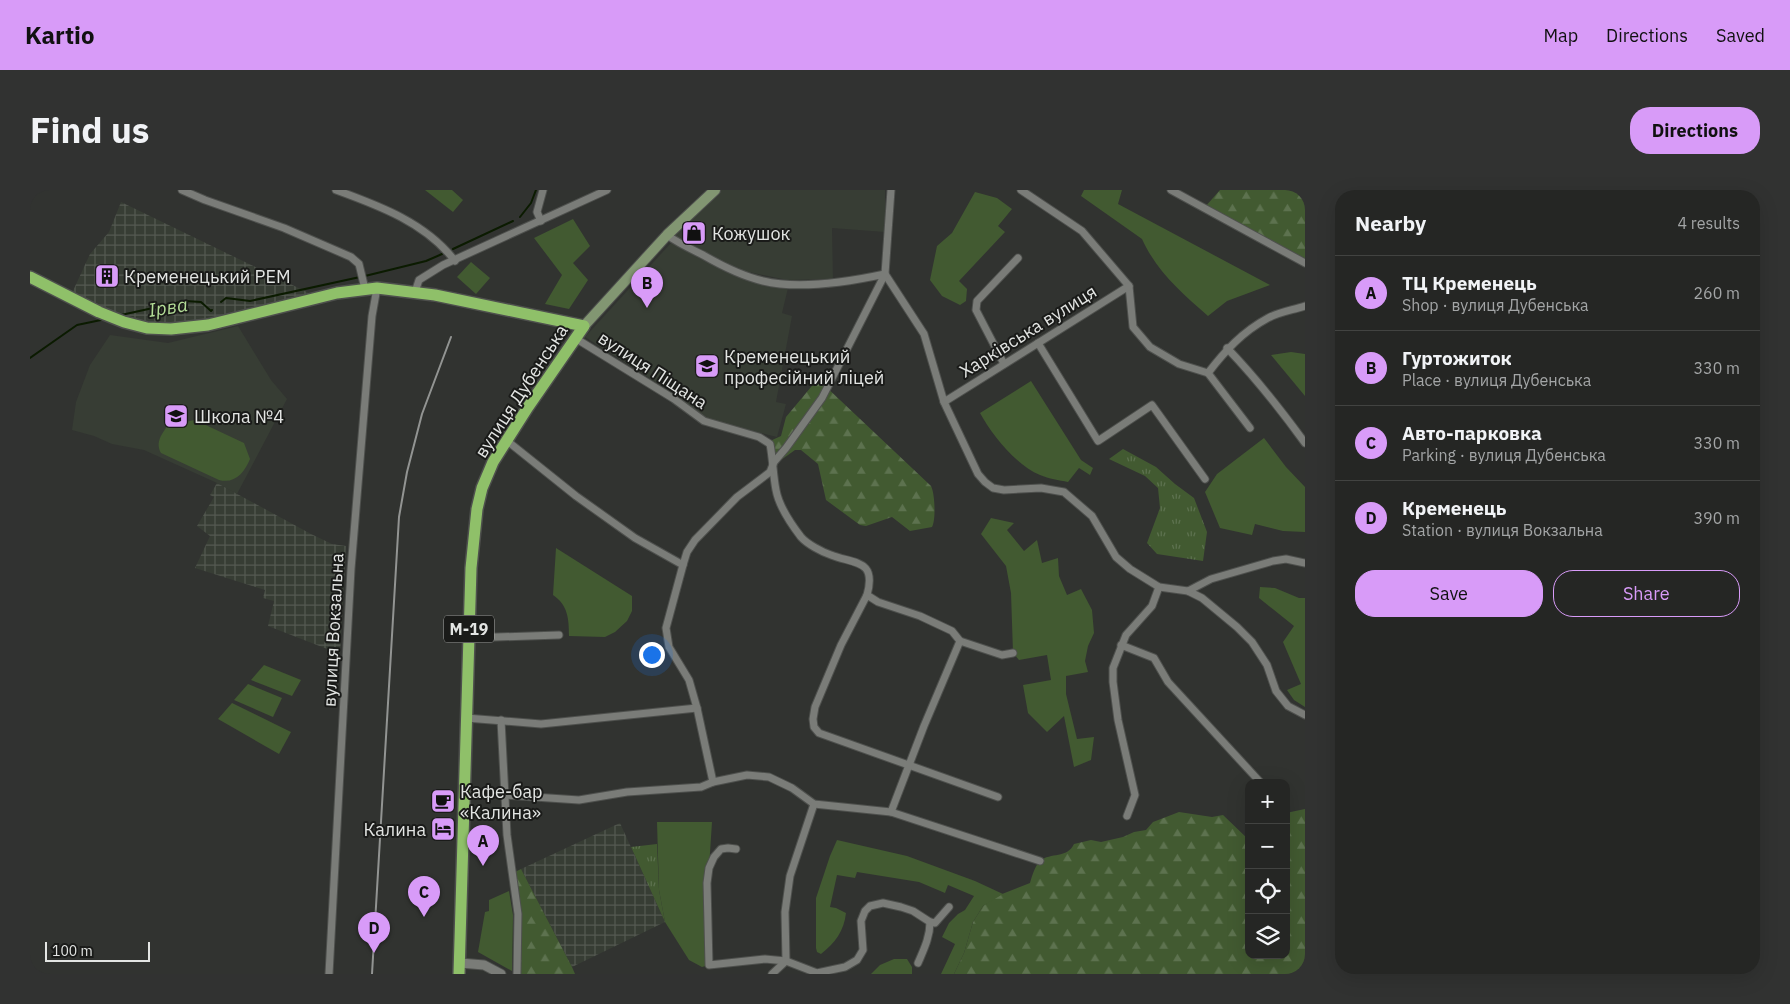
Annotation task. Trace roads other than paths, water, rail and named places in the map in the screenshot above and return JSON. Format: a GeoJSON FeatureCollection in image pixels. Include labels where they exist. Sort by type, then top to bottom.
{"type":"FeatureCollection","features":[{"type":"Feature","properties":{"kind":"highway"},"geometry":{"type":"LineString","coordinates":[[30,277],[99,312],[124,322],[147,328],[171,329],[208,325],[337,293],[377,288],[435,295],[584,326]]}},
{"type":"Feature","properties":{"kind":"highway","name":"вулиця Дубенська"},"geometry":{"type":"LineString","coordinates":[[459,968],[471,568],[482,488],[493,462],[506,440],[584,326]]}},
{"type":"Feature","properties":{"kind":"main road","name":"вулиця Дубенська"},"geometry":{"type":"LineString","coordinates":[[584,326],[667,234],[715,190]]}},
{"type":"Feature","properties":{"kind":"street"},"geometry":{"type":"LineString","coordinates":[[182,190],[284,228],[351,257],[359,264],[365,289]]}},
{"type":"Feature","properties":{"kind":"street"},"geometry":{"type":"LineString","coordinates":[[336,190],[386,210],[420,228],[444,246],[455,261]]}},
{"type":"Feature","properties":{"kind":"street"},"geometry":{"type":"LineString","coordinates":[[541,221],[537,212],[542,190]]}},
{"type":"Feature","properties":{"kind":"street"},"geometry":{"type":"LineString","coordinates":[[415,292],[419,280],[443,265],[607,190]]}},
{"type":"Feature","properties":{"kind":"street"},"geometry":{"type":"LineString","coordinates":[[713,782],[689,680],[670,647],[666,628],[683,566],[695,540],[737,497],[770,472],[774,462],[822,398],[885,274],[891,190]]}},
{"type":"Feature","properties":{"kind":"street"},"geometry":{"type":"LineString","coordinates":[[1021,190],[1082,231],[1129,286],[1133,327],[1150,347],[1178,364],[1208,373],[1250,428]]}},
{"type":"Feature","properties":{"kind":"street"},"geometry":{"type":"LineString","coordinates":[[1171,190],[1305,263]]}},
{"type":"Feature","properties":{"kind":"street"},"geometry":{"type":"LineString","coordinates":[[667,234],[741,274],[764,281],[805,284],[864,279],[885,274]]}},
{"type":"Feature","properties":{"kind":"street"},"geometry":{"type":"LineString","coordinates":[[1004,364],[976,310],[977,301],[1018,258]]}},
{"type":"Feature","properties":{"kind":"street"},"geometry":{"type":"LineString","coordinates":[[885,274],[924,334],[944,402],[978,474],[985,482],[993,488],[1004,490],[1041,488],[1064,492],[1092,516],[1116,557],[1130,570],[1159,587],[1188,591],[1202,598],[1237,627],[1252,642],[1267,665],[1276,691],[1288,706],[1305,715]]}},
{"type":"Feature","properties":{"kind":"street","name":"Харківська вулиця"},"geometry":{"type":"LineString","coordinates":[[944,402],[1129,286]]}},
{"type":"Feature","properties":{"kind":"street","name":"вулиця Вокзальна"},"geometry":{"type":"LineString","coordinates":[[329,974],[350,569],[372,316],[377,288]]}},
{"type":"Feature","properties":{"kind":"street"},"geometry":{"type":"LineString","coordinates":[[1208,373],[1227,348],[1246,332],[1269,317],[1305,306]]}},
{"type":"Feature","properties":{"kind":"street","name":"вулиця Піщана"},"geometry":{"type":"LineString","coordinates":[[575,338],[674,399],[704,421],[759,437],[770,444],[774,462],[776,492],[787,517],[803,539],[831,555],[850,560],[866,569],[870,577],[867,595]]}},
{"type":"Feature","properties":{"kind":"street"},"geometry":{"type":"LineString","coordinates":[[1038,343],[1098,441],[1152,405],[1205,479]]}},
{"type":"Feature","properties":{"kind":"street"},"geometry":{"type":"LineString","coordinates":[[1227,348],[1284,414],[1305,443]]}},
{"type":"Feature","properties":{"kind":"street"},"geometry":{"type":"LineString","coordinates":[[506,440],[576,496],[635,538],[683,566]]}},
{"type":"Feature","properties":{"kind":"street"},"geometry":{"type":"LineString","coordinates":[[1188,591],[1211,579],[1273,561],[1286,559],[1305,563]]}},
{"type":"Feature","properties":{"kind":"street"},"geometry":{"type":"LineString","coordinates":[[1127,816],[1135,795],[1118,720],[1113,682],[1114,668],[1126,635],[1152,606],[1159,587]]}},
{"type":"Feature","properties":{"kind":"street"},"geometry":{"type":"LineString","coordinates":[[998,797],[819,733],[814,727],[813,719],[815,707],[841,645],[867,595],[878,602],[920,616],[952,631],[960,642],[1002,655],[1014,653]]}},
{"type":"Feature","properties":{"kind":"street"},"geometry":{"type":"LineString","coordinates":[[468,638],[560,635]]}},
{"type":"Feature","properties":{"kind":"street"},"geometry":{"type":"LineString","coordinates":[[891,812],[960,642]]}},
{"type":"Feature","properties":{"kind":"street"},"geometry":{"type":"LineString","coordinates":[[1121,645],[1154,658],[1168,682],[1257,779]]}},
{"type":"Feature","properties":{"kind":"street"},"geometry":{"type":"LineString","coordinates":[[466,718],[541,724],[697,708]]}},
{"type":"Feature","properties":{"kind":"street"},"geometry":{"type":"LineString","coordinates":[[501,720],[507,835],[518,914],[517,974]]}},
{"type":"Feature","properties":{"kind":"street"},"geometry":{"type":"LineString","coordinates":[[505,795],[579,800],[627,792],[701,788],[713,782],[747,776],[769,777],[792,788],[814,804],[891,812],[1040,861]]}},
{"type":"Feature","properties":{"kind":"street"},"geometry":{"type":"LineString","coordinates":[[772,974],[786,961],[785,912],[790,876],[814,804]]}},
{"type":"Feature","properties":{"kind":"street"},"geometry":{"type":"LineString","coordinates":[[736,849],[721,849],[714,857],[709,868],[707,882],[709,965],[765,959],[786,961],[817,973],[845,967],[857,960],[862,950],[861,921],[865,911],[870,906],[883,903],[901,907],[935,923],[949,907]]}},
{"type":"Feature","properties":{"kind":"street"},"geometry":{"type":"LineString","coordinates":[[918,963],[927,944],[930,922]]}},
{"type":"Feature","properties":{"kind":"street"},"geometry":{"type":"LineString","coordinates":[[459,968],[484,965],[501,974]]}},
{"type":"Feature","properties":{"kind":"waterway","name":"Ірва"},"geometry":{"type":"LineString","coordinates":[[520,217],[531,203],[536,190]]}},
{"type":"Feature","properties":{"kind":"waterway","name":"Ірва"},"geometry":{"type":"LineString","coordinates":[[453,249],[513,221]]}},
{"type":"Feature","properties":{"kind":"waterway","name":"Ірва"},"geometry":{"type":"LineString","coordinates":[[365,276],[426,261],[442,254]]}},
{"type":"Feature","properties":{"kind":"waterway","name":"Ірва"},"geometry":{"type":"LineString","coordinates":[[221,302],[226,298],[250,301],[360,277]]}},
{"type":"Feature","properties":{"kind":"waterway","name":"Ірва"},"geometry":{"type":"LineString","coordinates":[[121,315],[185,301],[201,302],[212,310]]}},
{"type":"Feature","properties":{"kind":"waterway","name":"Ірва"},"geometry":{"type":"LineString","coordinates":[[30,358],[77,325],[101,320]]}},
{"type":"Feature","properties":{"kind":"railway"},"geometry":{"type":"LineString","coordinates":[[372,974],[399,517],[407,472],[422,414],[451,337]]}},
{"type":"Feature","properties":{"kind":"place","name":"Кожушок"},"geometry":{"type":"Point","coordinates":[694,233]}},
{"type":"Feature","properties":{"kind":"place","name":"Кременецький РЕМ"},"geometry":{"type":"Point","coordinates":[107,276]}},
{"type":"Feature","properties":{"kind":"place","name":"Гуртожиток"},"geometry":{"type":"Point","coordinates":[647,308]}},
{"type":"Feature","properties":{"kind":"place","name":"Кременецький професійний ліцей"},"geometry":{"type":"Point","coordinates":[707,366]}},
{"type":"Feature","properties":{"kind":"place","name":"Школа №4"},"geometry":{"type":"Point","coordinates":[176,416]}},
{"type":"Feature","properties":{"kind":"place","name":"Кафе-бар «Калина»"},"geometry":{"type":"Point","coordinates":[443,801]}},
{"type":"Feature","properties":{"kind":"place","name":"Калина"},"geometry":{"type":"Point","coordinates":[443,829]}},
{"type":"Feature","properties":{"kind":"place","name":"ТЦ Кременець"},"geometry":{"type":"Point","coordinates":[483,866]}},
{"type":"Feature","properties":{"kind":"place","name":"Авто-парковка"},"geometry":{"type":"Point","coordinates":[424,917]}},
{"type":"Feature","properties":{"kind":"place","name":"Кременець"},"geometry":{"type":"Point","coordinates":[374,953]}}]}
